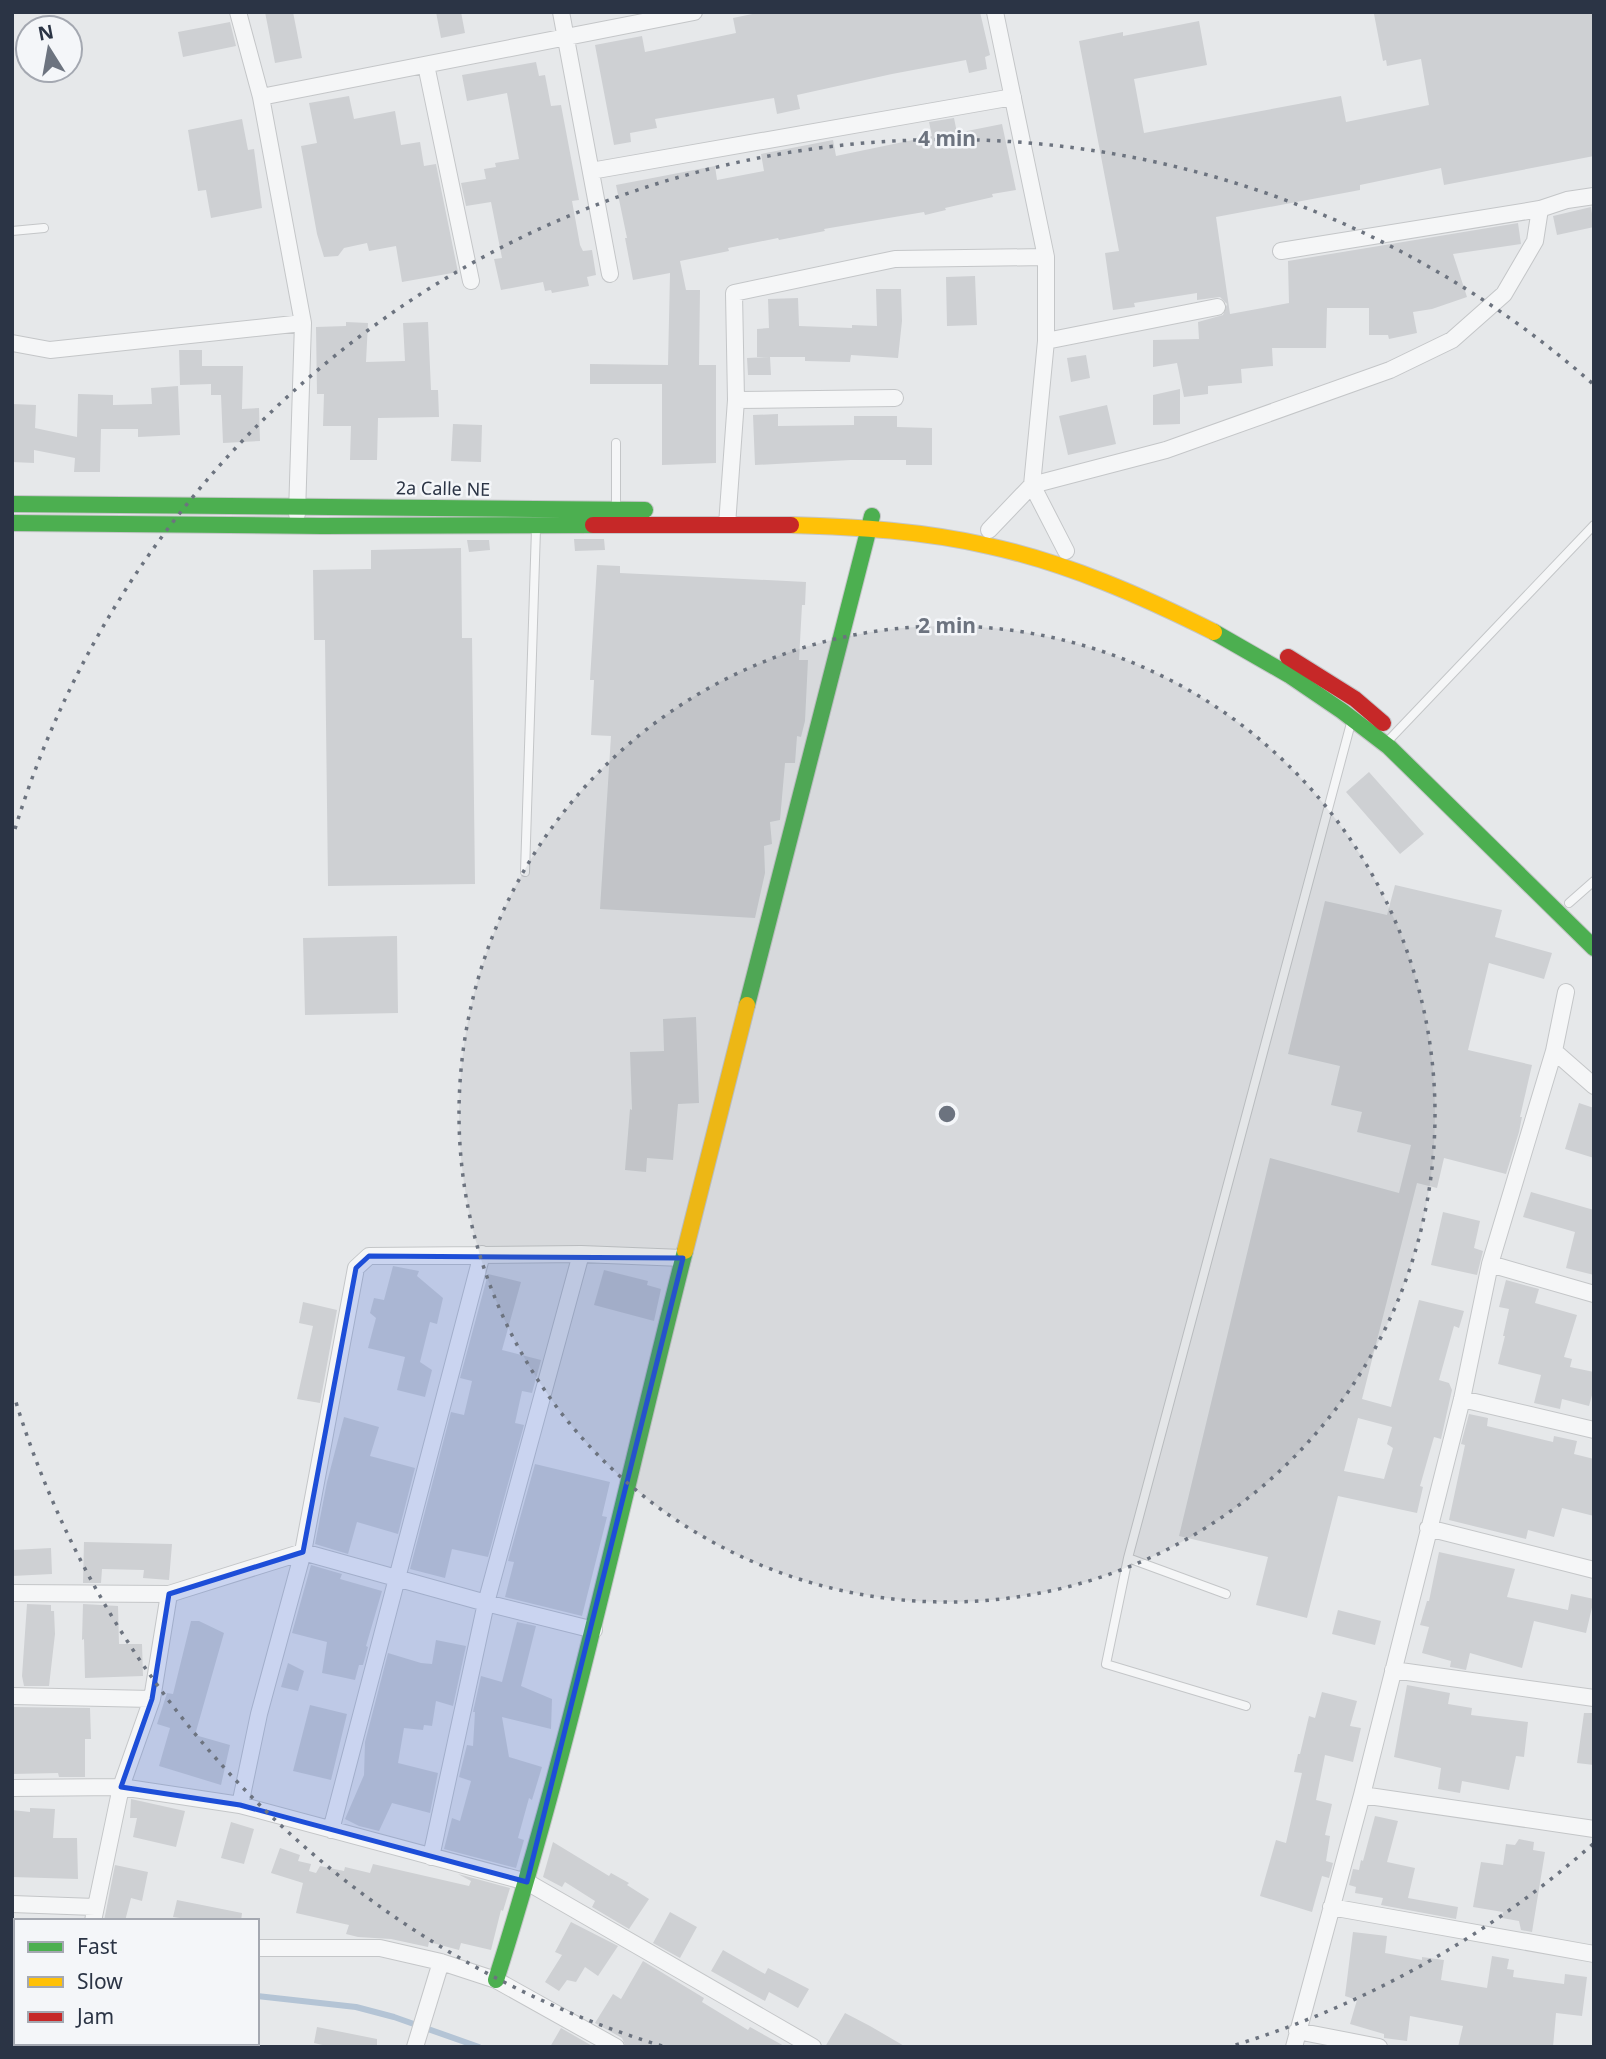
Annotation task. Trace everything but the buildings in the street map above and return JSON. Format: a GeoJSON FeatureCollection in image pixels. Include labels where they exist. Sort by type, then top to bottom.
{"type":"FeatureCollection","features":[{"type":"Feature","properties":{"kind":"main road","name":"2a Calle NE"},"geometry":{"type":"LineString","coordinates":[[12,504],[616,510],[800,524],[871,521]]}},
{"type":"Feature","properties":{"kind":"main road","name":"2a Calle NE"},"geometry":{"type":"LineString","coordinates":[[12,523],[296,527],[536,526],[728,517]]}},
{"type":"Feature","properties":{"kind":"main road"},"geometry":{"type":"LineString","coordinates":[[871,521],[941,521],[989,530],[1066,551],[1171,593],[1274,648],[1355,699],[1390,739],[1594,948]]}},
{"type":"Feature","properties":{"kind":"main road"},"geometry":{"type":"LineString","coordinates":[[871,521],[983,544],[1060,565],[1163,607],[1268,662],[1390,739],[1594,927]]}},
{"type":"Feature","properties":{"kind":"main road"},"geometry":{"type":"LineString","coordinates":[[496,1980],[527,1882],[594,1630],[682,1258],[871,521]]}},
{"type":"Feature","properties":{"kind":"street"},"geometry":{"type":"LineString","coordinates":[[239,12],[261,97],[303,323],[296,527]]}},
{"type":"Feature","properties":{"kind":"street"},"geometry":{"type":"LineString","coordinates":[[561,12],[610,274]]}},
{"type":"Feature","properties":{"kind":"street"},"geometry":{"type":"LineString","coordinates":[[261,97],[694,12]]}},
{"type":"Feature","properties":{"kind":"street"},"geometry":{"type":"LineString","coordinates":[[995,12],[1045,257],[1046,341],[1032,485],[1066,551]]}},
{"type":"Feature","properties":{"kind":"street"},"geometry":{"type":"LineString","coordinates":[[426,65],[471,281]]}},
{"type":"Feature","properties":{"kind":"street"},"geometry":{"type":"LineString","coordinates":[[591,171],[1013,97]]}},
{"type":"Feature","properties":{"kind":"street"},"geometry":{"type":"LineString","coordinates":[[1281,251],[1540,209],[1567,200],[1594,196]]}},
{"type":"Feature","properties":{"kind":"street"},"geometry":{"type":"LineString","coordinates":[[989,530],[1032,485],[1166,450],[1390,370],[1452,340],[1504,294],[1535,241],[1540,209]]}},
{"type":"Feature","properties":{"kind":"street"},"geometry":{"type":"LineString","coordinates":[[728,517],[736,400],[734,293],[895,259],[1045,257]]}},
{"type":"Feature","properties":{"kind":"street"},"geometry":{"type":"LineString","coordinates":[[1046,341],[1217,307]]}},
{"type":"Feature","properties":{"kind":"street"},"geometry":{"type":"LineString","coordinates":[[12,342],[50,350],[303,323]]}},
{"type":"Feature","properties":{"kind":"street"},"geometry":{"type":"LineString","coordinates":[[736,400],[895,398]]}},
{"type":"Feature","properties":{"kind":"street"},"geometry":{"type":"LineString","coordinates":[[1379,2047],[1295,2039],[1363,1795],[1462,1399],[1490,1264],[1555,1051],[1566,992]]}},
{"type":"Feature","properties":{"kind":"street"},"geometry":{"type":"LineString","coordinates":[[1555,1051],[1594,1086]]}},
{"type":"Feature","properties":{"kind":"street"},"geometry":{"type":"LineString","coordinates":[[331,1830],[482,1254]]}},
{"type":"Feature","properties":{"kind":"street"},"geometry":{"type":"LineString","coordinates":[[431,1857],[486,1604],[581,1254]]}},
{"type":"Feature","properties":{"kind":"street"},"geometry":{"type":"LineString","coordinates":[[240,1805],[259,1714],[303,1552],[356,1268],[369,1256],[581,1254],[682,1258]]}},
{"type":"Feature","properties":{"kind":"street"},"geometry":{"type":"LineString","coordinates":[[1490,1264],[1594,1294]]}},
{"type":"Feature","properties":{"kind":"street"},"geometry":{"type":"LineString","coordinates":[[1462,1399],[1594,1430]]}},
{"type":"Feature","properties":{"kind":"street"},"geometry":{"type":"LineString","coordinates":[[1429,1528],[1594,1570]]}},
{"type":"Feature","properties":{"kind":"street"},"geometry":{"type":"LineString","coordinates":[[12,1593],[169,1594],[303,1552],[486,1604],[594,1630]]}},
{"type":"Feature","properties":{"kind":"street"},"geometry":{"type":"LineString","coordinates":[[12,1904],[94,1914],[121,1787],[152,1699],[169,1594]]}},
{"type":"Feature","properties":{"kind":"street"},"geometry":{"type":"LineString","coordinates":[[1393,1670],[1594,1698]]}},
{"type":"Feature","properties":{"kind":"street"},"geometry":{"type":"LineString","coordinates":[[12,1696],[152,1699]]}},
{"type":"Feature","properties":{"kind":"street"},"geometry":{"type":"LineString","coordinates":[[12,1788],[121,1787],[240,1805],[527,1882],[813,2047]]}},
{"type":"Feature","properties":{"kind":"street"},"geometry":{"type":"LineString","coordinates":[[1363,1795],[1594,1829]]}},
{"type":"Feature","properties":{"kind":"street"},"geometry":{"type":"LineString","coordinates":[[1331,1907],[1594,1954]]}},
{"type":"Feature","properties":{"kind":"street"},"geometry":{"type":"LineString","coordinates":[[259,1948],[380,1948],[440,1962],[496,1980],[616,2047]]}},
{"type":"Feature","properties":{"kind":"street"},"geometry":{"type":"LineString","coordinates":[[415,2047],[440,1962]]}},
{"type":"Feature","properties":{"kind":"lane"},"geometry":{"type":"LineString","coordinates":[[12,231],[44,228]]}},
{"type":"Feature","properties":{"kind":"lane"},"geometry":{"type":"LineString","coordinates":[[616,443],[616,510]]}},
{"type":"Feature","properties":{"kind":"lane"},"geometry":{"type":"LineString","coordinates":[[525,872],[538,509]]}},
{"type":"Feature","properties":{"kind":"lane"},"geometry":{"type":"LineString","coordinates":[[1390,739],[1594,525]]}},
{"type":"Feature","properties":{"kind":"lane"},"geometry":{"type":"LineString","coordinates":[[1246,1706],[1106,1664],[1128,1558],[1353,718],[1355,699]]}},
{"type":"Feature","properties":{"kind":"lane"},"geometry":{"type":"LineString","coordinates":[[1569,904],[1594,881]]}},
{"type":"Feature","properties":{"kind":"lane"},"geometry":{"type":"LineString","coordinates":[[1128,1558],[1226,1594]]}},
{"type":"Feature","properties":{"kind":"highlighted area"},"geometry":{"type":"Polygon","coordinates":[[[369,1256],[683,1258],[527,1882],[240,1805],[121,1787],[152,1699],[169,1594],[303,1552],[356,1268],[369,1256]]]}},
{"type":"Feature","properties":{"kind":"waterway"},"geometry":{"type":"LineString","coordinates":[[259,1996],[356,2007],[394,2017],[479,2047]]}},
{"type":"Feature","properties":{"kind":"traffic: fast"},"geometry":{"type":"LineString","coordinates":[[12,504],[645,510]]}},
{"type":"Feature","properties":{"kind":"traffic: fast"},"geometry":{"type":"LineString","coordinates":[[747,1005],[872,516]]}},
{"type":"Feature","properties":{"kind":"traffic: fast"},"geometry":{"type":"LineString","coordinates":[[12,523],[593,525]]}},
{"type":"Feature","properties":{"kind":"traffic: fast"},"geometry":{"type":"LineString","coordinates":[[1214,632],[1289,675],[1389,747],[1594,948]]}},
{"type":"Feature","properties":{"kind":"traffic: fast"},"geometry":{"type":"LineString","coordinates":[[496,1980],[573,1708],[685,1251]]}},
{"type":"Feature","properties":{"kind":"traffic: slow"},"geometry":{"type":"LineString","coordinates":[[791,525],[915,533],[1018,553],[1104,582],[1214,632]]}},
{"type":"Feature","properties":{"kind":"traffic: slow"},"geometry":{"type":"LineString","coordinates":[[685,1251],[747,1005]]}},
{"type":"Feature","properties":{"kind":"traffic: jam"},"geometry":{"type":"LineString","coordinates":[[593,525],[791,525]]}},
{"type":"Feature","properties":{"kind":"traffic: jam"},"geometry":{"type":"LineString","coordinates":[[1288,657],[1355,699],[1383,723]]}}]}
